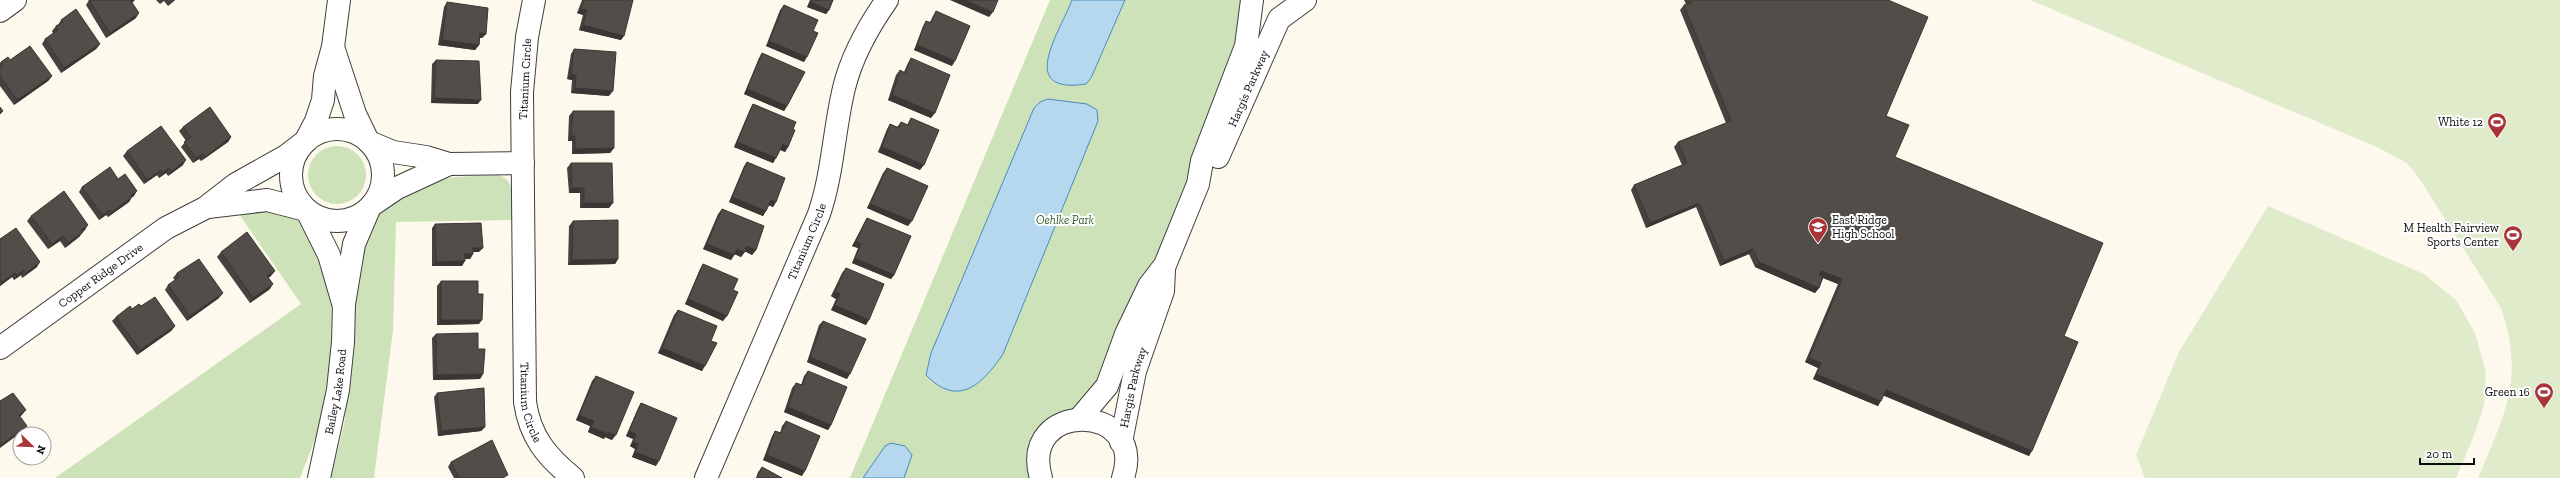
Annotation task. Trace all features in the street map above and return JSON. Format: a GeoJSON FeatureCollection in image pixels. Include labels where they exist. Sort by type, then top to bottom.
{"type":"FeatureCollection","features":[{"type":"Feature","properties":{"kind":"street"},"geometry":{"type":"LineString","coordinates":[[0,11],[15,0]]}},
{"type":"Feature","properties":{"kind":"street"},"geometry":{"type":"LineString","coordinates":[[339,0],[333,47],[325,76],[321,108],[293,160],[291,178],[296,197],[307,211],[322,219],[338,222],[360,216],[398,188],[449,164]]}},
{"type":"Feature","properties":{"kind":"street","name":"Titanium Circle"},"geometry":{"type":"LineString","coordinates":[[534,0],[527,37],[523,72],[526,410],[531,427],[544,451],[573,478]]}},
{"type":"Feature","properties":{"kind":"street","name":"Titanium Circle"},"geometry":{"type":"LineString","coordinates":[[706,478],[819,214],[830,174],[840,109],[849,71],[865,34],[887,0]]}},
{"type":"Feature","properties":{"kind":"street","name":"Hargis Parkway"},"geometry":{"type":"LineString","coordinates":[[1080,418],[1107,386],[1139,307],[1149,286],[1165,264],[1198,184],[1202,161],[1246,46],[1252,0]]}},
{"type":"Feature","properties":{"kind":"street"},"geometry":{"type":"LineString","coordinates":[[1286,0],[1305,0]]}},
{"type":"Feature","properties":{"kind":"street","name":"Hargis Parkway"},"geometry":{"type":"LineString","coordinates":[[1198,184],[1214,165],[1279,19],[1305,0]]}},
{"type":"Feature","properties":{"kind":"street"},"geometry":{"type":"LineString","coordinates":[[333,47],[355,114],[369,141],[379,156],[384,175],[379,195],[369,208]]}},
{"type":"Feature","properties":{"kind":"street"},"geometry":{"type":"LineString","coordinates":[[304,142],[318,133],[335,129],[353,131],[369,141],[393,152],[426,156],[449,164],[523,163]]}},
{"type":"Feature","properties":{"kind":"street","name":"Copper Ridge Drive"},"geometry":{"type":"LineString","coordinates":[[0,348],[166,228],[205,208],[236,184],[291,154],[304,142]]}},
{"type":"Feature","properties":{"kind":"street","name":"Copper Ridge Drive"},"geometry":{"type":"LineString","coordinates":[[205,208],[264,200],[280,202],[307,211]]}},
{"type":"Feature","properties":{"kind":"street","name":"Bailey Lake Road"},"geometry":{"type":"LineString","coordinates":[[319,478],[338,390],[343,342],[344,304],[354,244],[369,208]]}},
{"type":"Feature","properties":{"kind":"street","name":"Bailey Lake Road"},"geometry":{"type":"LineString","coordinates":[[307,211],[328,255],[344,304]]}},
{"type":"Feature","properties":{"kind":"street","name":"Hargis Parkway"},"geometry":{"type":"LineString","coordinates":[[1121,442],[1135,371],[1163,291],[1165,264]]}},
{"type":"Feature","properties":{"kind":"street"},"geometry":{"type":"LineString","coordinates":[[1042,478],[1039,468],[1039,454],[1044,440],[1054,429],[1066,422],[1080,418],[1104,424],[1121,442],[1126,456],[1123,478]]}},
{"type":"Feature","properties":{"kind":"green space","name":"Oehlke Park"},"geometry":{"type":"Polygon","coordinates":[[[1050,0],[1245,0],[1242,28],[1196,164],[1104,376],[1074,409],[1069,412],[1033,478],[850,478],[1050,0]]]}},
{"type":"Feature","properties":{"kind":"green space","name":"M Health Fairview Sports Center"},"geometry":{"type":"Polygon","coordinates":[[[2030,0],[2560,0],[2560,478],[2478,478],[2496,435],[2509,395],[2511,355],[2508,333],[2501,308],[2421,181],[2407,163],[2379,148],[2030,0]]]}},
{"type":"Feature","properties":{"kind":"green space"},"geometry":{"type":"Polygon","coordinates":[[[337,146],[348,148],[361,159],[364,164],[366,175],[364,186],[353,199],[348,202],[337,204],[326,202],[313,191],[310,186],[308,175],[310,164],[321,151],[326,148],[337,146]]]}},
{"type":"Feature","properties":{"kind":"green space"},"geometry":{"type":"Polygon","coordinates":[[[497,175],[503,177],[511,186],[513,200],[512,220],[396,222],[393,330],[374,478],[331,478],[344,424],[351,377],[359,258],[379,210],[429,182],[455,177],[497,175]]]}},
{"type":"Feature","properties":{"kind":"green space"},"geometry":{"type":"Polygon","coordinates":[[[2268,206],[2424,274],[2456,300],[2475,333],[2486,372],[2484,405],[2475,433],[2456,478],[2145,478],[2136,455],[2179,352],[2268,206]]]}},
{"type":"Feature","properties":{"kind":"green space"},"geometry":{"type":"Polygon","coordinates":[[[280,209],[302,221],[311,235],[332,301],[331,353],[325,400],[319,429],[300,478],[55,478],[301,304],[237,211],[280,209]]]}},
{"type":"Feature","properties":{"kind":"water"},"geometry":{"type":"Polygon","coordinates":[[[1072,0],[1125,0],[1091,78],[1086,84],[1065,85],[1052,80],[1047,70],[1048,57],[1072,0]]]}},
{"type":"Feature","properties":{"kind":"water"},"geometry":{"type":"Polygon","coordinates":[[[1048,99],[1087,104],[1097,110],[1098,121],[1003,354],[987,375],[978,383],[959,391],[949,390],[938,385],[926,375],[931,353],[1034,108],[1040,102],[1048,99]]]}},
{"type":"Feature","properties":{"kind":"water"},"geometry":{"type":"Polygon","coordinates":[[[891,443],[905,446],[912,455],[904,478],[863,478],[885,446],[891,443]]]}},
{"type":"Feature","properties":{"kind":"building"},"geometry":{"type":"Polygon","coordinates":[[[89,0],[132,0],[131,1],[139,13],[110,33],[89,0]]]}},
{"type":"Feature","properties":{"kind":"building"},"geometry":{"type":"Polygon","coordinates":[[[584,0],[633,0],[624,36],[583,25],[587,10],[581,9],[584,0]]]}},
{"type":"Feature","properties":{"kind":"building"},"geometry":{"type":"Polygon","coordinates":[[[811,0],[833,0],[829,10],[810,2],[811,0]]]}},
{"type":"Feature","properties":{"kind":"building"},"geometry":{"type":"Polygon","coordinates":[[[965,0],[998,0],[993,12],[965,0]]]}},
{"type":"Feature","properties":{"kind":"building","name":"East Ridge High School"},"geometry":{"type":"Polygon","coordinates":[[[1690,0],[1888,0],[1928,17],[1886,116],[1909,125],[1895,157],[2103,243],[2064,336],[2078,342],[2032,451],[1886,390],[1881,401],[1816,374],[1821,363],[1809,358],[1842,279],[1821,271],[1819,275],[1823,277],[1819,288],[1759,262],[1753,249],[1724,261],[1699,203],[1650,223],[1634,185],[1687,163],[1678,142],[1731,121],[1684,5],[1691,3],[1690,0]]]}},
{"type":"Feature","properties":{"kind":"building"},"geometry":{"type":"Polygon","coordinates":[[[447,2],[488,8],[486,34],[480,33],[479,45],[442,40],[447,2]]]}},
{"type":"Feature","properties":{"kind":"building"},"geometry":{"type":"Polygon","coordinates":[[[784,5],[818,20],[813,31],[818,33],[807,57],[769,41],[784,5]]]}},
{"type":"Feature","properties":{"kind":"building"},"geometry":{"type":"Polygon","coordinates":[[[76,9],[100,44],[64,68],[45,39],[58,30],[56,26],[63,22],[61,20],[76,9]]]}},
{"type":"Feature","properties":{"kind":"building"},"geometry":{"type":"Polygon","coordinates":[[[936,11],[970,26],[955,61],[917,45],[926,21],[931,23],[936,11]]]}},
{"type":"Feature","properties":{"kind":"building"},"geometry":{"type":"Polygon","coordinates":[[[30,46],[52,76],[17,100],[0,76],[0,67],[3,65],[1,62],[8,57],[10,60],[30,46]]]}},
{"type":"Feature","properties":{"kind":"building"},"geometry":{"type":"Polygon","coordinates":[[[574,49],[616,52],[613,91],[575,88],[576,75],[571,75],[574,49]]]}},
{"type":"Feature","properties":{"kind":"building"},"geometry":{"type":"Polygon","coordinates":[[[762,53],[805,72],[787,106],[747,89],[762,53]]]}},
{"type":"Feature","properties":{"kind":"building"},"geometry":{"type":"Polygon","coordinates":[[[911,58],[950,75],[935,113],[892,95],[900,70],[905,73],[911,58]]]}},
{"type":"Feature","properties":{"kind":"building"},"geometry":{"type":"Polygon","coordinates":[[[436,60],[479,61],[481,100],[434,98],[436,60]]]}},
{"type":"Feature","properties":{"kind":"building"},"geometry":{"type":"Polygon","coordinates":[[[753,104],[796,122],[793,129],[795,130],[788,147],[783,144],[776,158],[737,142],[753,104]]]}},
{"type":"Feature","properties":{"kind":"building"},"geometry":{"type":"Polygon","coordinates":[[[0,107],[3,111],[0,114],[0,107]]]}},
{"type":"Feature","properties":{"kind":"building"},"geometry":{"type":"Polygon","coordinates":[[[210,107],[231,137],[205,157],[203,154],[196,158],[184,142],[191,137],[183,127],[210,107]]]}},
{"type":"Feature","properties":{"kind":"building"},"geometry":{"type":"Polygon","coordinates":[[[573,111],[614,111],[614,148],[575,149],[575,136],[571,136],[573,111]]]}},
{"type":"Feature","properties":{"kind":"building"},"geometry":{"type":"Polygon","coordinates":[[[911,118],[939,130],[924,165],[882,147],[890,124],[899,128],[901,122],[908,125],[911,118]]]}},
{"type":"Feature","properties":{"kind":"building"},"geometry":{"type":"Polygon","coordinates":[[[161,126],[186,160],[172,171],[169,168],[162,173],[161,170],[147,180],[127,151],[161,126]]]}},
{"type":"Feature","properties":{"kind":"building"},"geometry":{"type":"Polygon","coordinates":[[[747,162],[785,178],[776,202],[771,200],[766,211],[732,197],[747,162]]]}},
{"type":"Feature","properties":{"kind":"building"},"geometry":{"type":"Polygon","coordinates":[[[571,163],[612,163],[613,203],[584,203],[584,188],[572,188],[571,163]]]}},
{"type":"Feature","properties":{"kind":"building"},"geometry":{"type":"Polygon","coordinates":[[[110,167],[118,179],[125,174],[137,191],[131,195],[132,197],[112,212],[110,210],[102,215],[82,187],[110,167]]]}},
{"type":"Feature","properties":{"kind":"building"},"geometry":{"type":"Polygon","coordinates":[[[887,168],[928,186],[912,221],[870,204],[887,168]]]}},
{"type":"Feature","properties":{"kind":"building"},"geometry":{"type":"Polygon","coordinates":[[[64,191],[88,225],[81,230],[83,232],[68,243],[63,236],[52,244],[31,216],[64,191]]]}},
{"type":"Feature","properties":{"kind":"building"},"geometry":{"type":"Polygon","coordinates":[[[722,209],[764,226],[756,250],[747,246],[745,252],[737,249],[734,255],[707,244],[722,209]]]}},
{"type":"Feature","properties":{"kind":"building"},"geometry":{"type":"Polygon","coordinates":[[[867,218],[911,236],[894,275],[855,258],[861,244],[856,241],[867,218]]]}},
{"type":"Feature","properties":{"kind":"building"},"geometry":{"type":"Polygon","coordinates":[[[618,220],[618,259],[572,260],[573,221],[618,220]]]}},
{"type":"Feature","properties":{"kind":"building"},"geometry":{"type":"Polygon","coordinates":[[[481,223],[483,248],[473,248],[473,254],[465,254],[465,261],[436,262],[435,224],[481,223]]]}},
{"type":"Feature","properties":{"kind":"building"},"geometry":{"type":"Polygon","coordinates":[[[16,228],[40,262],[26,273],[24,270],[17,275],[15,273],[2,282],[0,280],[0,239],[16,228]]]}},
{"type":"Feature","properties":{"kind":"building"},"geometry":{"type":"Polygon","coordinates":[[[247,232],[275,271],[267,276],[273,284],[253,298],[221,252],[247,232]]]}},
{"type":"Feature","properties":{"kind":"building"},"geometry":{"type":"Polygon","coordinates":[[[199,259],[223,293],[190,316],[168,285],[179,277],[177,273],[199,259]]]}},
{"type":"Feature","properties":{"kind":"building"},"geometry":{"type":"Polygon","coordinates":[[[703,264],[738,279],[733,290],[738,292],[727,316],[688,299],[703,264]]]}},
{"type":"Feature","properties":{"kind":"building"},"geometry":{"type":"Polygon","coordinates":[[[846,268],[884,284],[869,320],[835,305],[840,294],[835,292],[846,268]]]}},
{"type":"Feature","properties":{"kind":"building"},"geometry":{"type":"Polygon","coordinates":[[[441,281],[478,281],[478,294],[483,294],[482,320],[441,320],[441,281]]]}},
{"type":"Feature","properties":{"kind":"building"},"geometry":{"type":"Polygon","coordinates":[[[155,297],[175,326],[140,350],[116,317],[130,306],[132,309],[139,304],[141,306],[155,297]]]}},
{"type":"Feature","properties":{"kind":"building"},"geometry":{"type":"Polygon","coordinates":[[[678,310],[717,326],[711,341],[717,343],[705,366],[662,348],[678,310]]]}},
{"type":"Feature","properties":{"kind":"building"},"geometry":{"type":"Polygon","coordinates":[[[823,321],[866,339],[850,374],[810,357],[823,321]]]}},
{"type":"Feature","properties":{"kind":"building"},"geometry":{"type":"Polygon","coordinates":[[[478,333],[478,349],[485,349],[483,374],[436,375],[436,334],[478,333]]]}},
{"type":"Feature","properties":{"kind":"building"},"geometry":{"type":"Polygon","coordinates":[[[808,371],[847,387],[831,425],[788,407],[796,383],[802,385],[808,371]]]}},
{"type":"Feature","properties":{"kind":"building"},"geometry":{"type":"Polygon","coordinates":[[[596,376],[634,392],[616,435],[608,432],[607,434],[591,427],[594,421],[579,415],[596,376]]]}},
{"type":"Feature","properties":{"kind":"building"},"geometry":{"type":"Polygon","coordinates":[[[484,388],[485,427],[441,431],[437,393],[484,388]]]}},
{"type":"Feature","properties":{"kind":"building"},"geometry":{"type":"Polygon","coordinates":[[[13,393],[26,410],[19,415],[27,426],[12,426],[12,437],[0,445],[0,401],[13,393]]]}},
{"type":"Feature","properties":{"kind":"building"},"geometry":{"type":"Polygon","coordinates":[[[641,403],[677,418],[659,461],[635,452],[638,444],[633,442],[636,434],[629,431],[641,403]]]}},
{"type":"Feature","properties":{"kind":"building"},"geometry":{"type":"Polygon","coordinates":[[[786,421],[820,436],[805,471],[767,455],[775,431],[781,433],[786,421]]]}},
{"type":"Feature","properties":{"kind":"building"},"geometry":{"type":"Polygon","coordinates":[[[492,440],[508,475],[502,478],[460,478],[451,462],[492,440]]]}},
{"type":"Feature","properties":{"kind":"building"},"geometry":{"type":"Polygon","coordinates":[[[762,467],[782,478],[757,478],[762,467]]]}},
{"type":"Feature","properties":{"kind":"place","name":"White 12"},"geometry":{"type":"Point","coordinates":[2497,139]}},
{"type":"Feature","properties":{"kind":"place","name":"East Ridge High School"},"geometry":{"type":"Point","coordinates":[1818,244]}},
{"type":"Feature","properties":{"kind":"place","name":"M Health Fairview Sports Center"},"geometry":{"type":"Point","coordinates":[2513,252]}},
{"type":"Feature","properties":{"kind":"place","name":"Green 16"},"geometry":{"type":"Point","coordinates":[2544,409]}}]}
